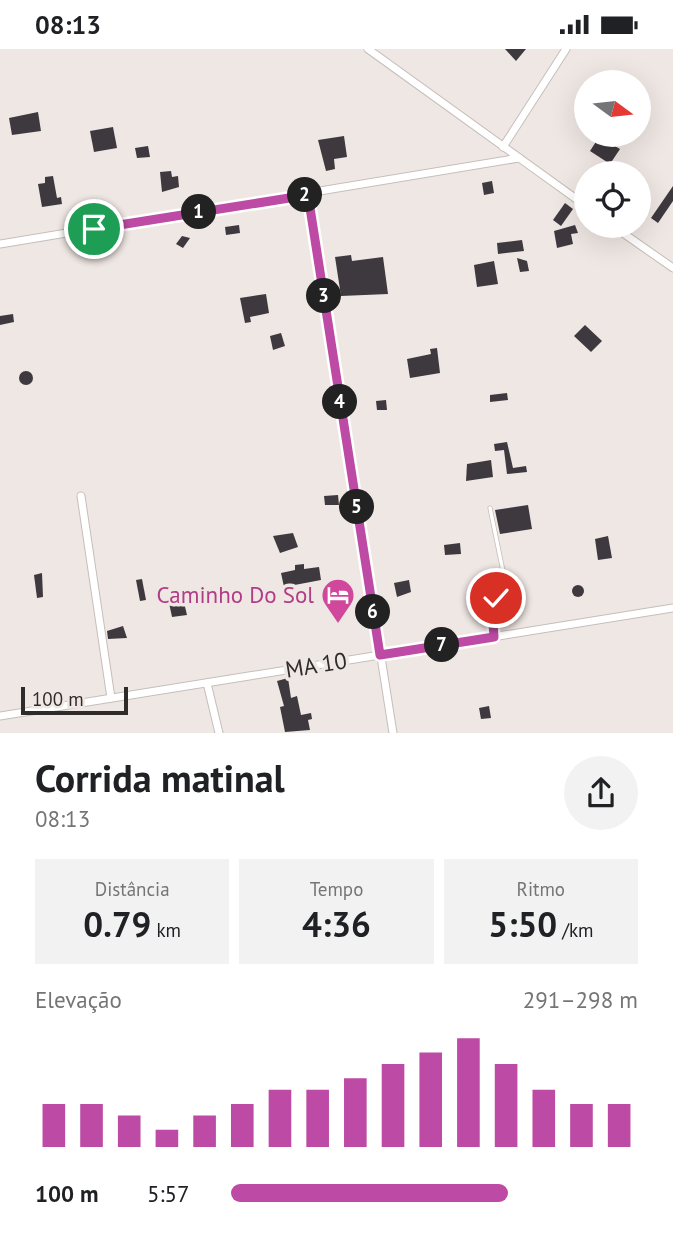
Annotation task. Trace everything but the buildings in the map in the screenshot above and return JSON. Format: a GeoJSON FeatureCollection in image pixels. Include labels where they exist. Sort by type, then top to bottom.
{"type":"FeatureCollection","features":[{"type":"Feature","properties":{"kind":"street"},"geometry":{"type":"LineString","coordinates":[[368,49],[574,198]]}},
{"type":"Feature","properties":{"kind":"street"},"geometry":{"type":"LineString","coordinates":[[503,147],[566,49]]}},
{"type":"Feature","properties":{"kind":"street"},"geometry":{"type":"LineString","coordinates":[[0,244],[519,159]]}},
{"type":"Feature","properties":{"kind":"street"},"geometry":{"type":"LineString","coordinates":[[308,195],[393,733]]}},
{"type":"Feature","properties":{"kind":"street"},"geometry":{"type":"LineString","coordinates":[[630,238],[673,268]]}},
{"type":"Feature","properties":{"kind":"street"},"geometry":{"type":"LineString","coordinates":[[81,496],[111,698]]}},
{"type":"Feature","properties":{"kind":"street","name":"MA 10"},"geometry":{"type":"LineString","coordinates":[[0,716],[673,608]]}},
{"type":"Feature","properties":{"kind":"street"},"geometry":{"type":"LineString","coordinates":[[207,683],[219,733]]}},
{"type":"Feature","properties":{"kind":"lane"},"geometry":{"type":"LineString","coordinates":[[490,507],[504,576],[503,587],[494,603],[494,637]]}},
{"type":"Feature","properties":{"kind":"place","name":"Caminho Do Sol"},"geometry":{"type":"Point","coordinates":[338,625]}},
{"type":"Feature","properties":{"kind":"route"},"geometry":{"type":"LineString","coordinates":[[94,229],[308,195],[380,655],[494,637],[492,611],[496,598]]}}]}
